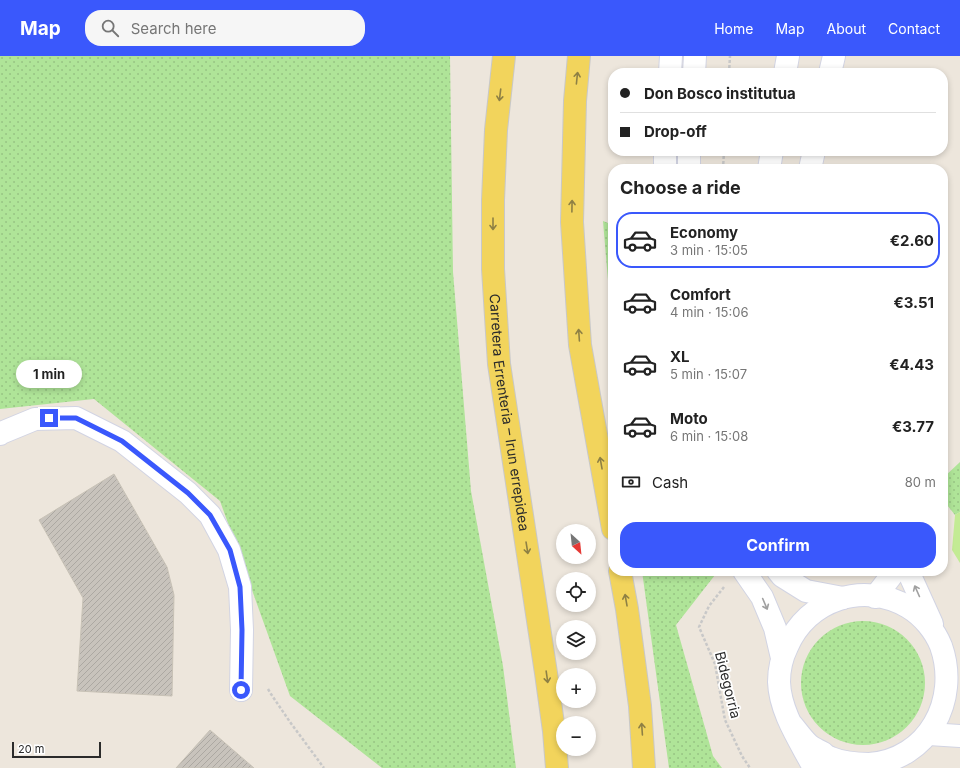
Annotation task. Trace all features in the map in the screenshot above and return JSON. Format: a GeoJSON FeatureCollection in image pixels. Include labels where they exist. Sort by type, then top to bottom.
{"type":"FeatureCollection","features":[{"type":"Feature","properties":{"kind":"main road","name":"Carretera Errenteria – Irun errepidea"},"geometry":{"type":"LineString","coordinates":[[504,56],[496,130],[492,200],[493,268],[499,364],[546,673],[554,731],[557,768]]}},
{"type":"Feature","properties":{"kind":"main road"},"geometry":{"type":"LineString","coordinates":[[579,56],[575,101],[572,222],[580,345],[608,501]]}},
{"type":"Feature","properties":{"kind":"main road"},"geometry":{"type":"LineString","coordinates":[[621,576],[627,609],[640,706],[644,768]]}},
{"type":"Feature","properties":{"kind":"street"},"geometry":{"type":"LineString","coordinates":[[670,68],[671,56]]}},
{"type":"Feature","properties":{"kind":"street"},"geometry":{"type":"LineString","coordinates":[[694,68],[695,56]]}},
{"type":"Feature","properties":{"kind":"street"},"geometry":{"type":"LineString","coordinates":[[786,68],[788,56]]}},
{"type":"Feature","properties":{"kind":"street"},"geometry":{"type":"LineString","coordinates":[[831,68],[834,56]]}},
{"type":"Feature","properties":{"kind":"street"},"geometry":{"type":"LineString","coordinates":[[0,434],[35,419],[76,418],[122,441],[188,493],[210,515],[230,550],[240,587],[242,630],[241,690]]}},
{"type":"Feature","properties":{"kind":"street"},"geometry":{"type":"LineString","coordinates":[[747,576],[762,597],[775,628],[782,658]]}},
{"type":"Feature","properties":{"kind":"street"},"geometry":{"type":"LineString","coordinates":[[782,576],[806,590],[843,598]]}},
{"type":"Feature","properties":{"kind":"street"},"geometry":{"type":"LineString","coordinates":[[875,597],[891,576]]}},
{"type":"Feature","properties":{"kind":"street"},"geometry":{"type":"LineString","coordinates":[[792,725],[808,744],[830,758],[855,764],[900,761],[918,746],[929,734],[941,716],[955,682],[945,654],[910,576]]}},
{"type":"Feature","properties":{"kind":"street"},"geometry":{"type":"LineString","coordinates":[[814,768],[782,704],[779,681],[782,658],[791,637],[804,619],[822,606],[843,598],[867,595],[890,599],[909,608],[924,620],[937,636]]}},
{"type":"Feature","properties":{"kind":"street"},"geometry":{"type":"LineString","coordinates":[[929,734],[960,736]]}},
{"type":"Feature","properties":{"kind":"path"},"geometry":{"type":"LineString","coordinates":[[729,68],[730,56]]}},
{"type":"Feature","properties":{"kind":"path","name":"Bidegorria"},"geometry":{"type":"LineString","coordinates":[[709,606],[699,626],[715,664],[725,720],[742,756],[750,768]]}},
{"type":"Feature","properties":{"kind":"path"},"geometry":{"type":"LineString","coordinates":[[271,694],[324,768]]}},
{"type":"Feature","properties":{"kind":"green space"},"geometry":{"type":"Polygon","coordinates":[[[0,56],[450,56],[453,272],[471,491],[503,666],[516,768],[382,768],[290,696],[220,501],[94,399],[0,409],[0,56]]]}},
{"type":"Feature","properties":{"kind":"green space"},"geometry":{"type":"Polygon","coordinates":[[[603,221],[608,223],[608,280],[603,221]]]}},
{"type":"Feature","properties":{"kind":"green space"},"geometry":{"type":"Polygon","coordinates":[[[960,462],[960,512],[955,515],[948,506],[948,473],[960,462]]]}},
{"type":"Feature","properties":{"kind":"green space"},"geometry":{"type":"Polygon","coordinates":[[[960,512],[960,563],[952,550],[955,515],[960,512]]]}},
{"type":"Feature","properties":{"kind":"green space"},"geometry":{"type":"Polygon","coordinates":[[[643,576],[714,576],[676,625],[713,756],[722,768],[669,768],[643,576]]]}},
{"type":"Feature","properties":{"kind":"green space"},"geometry":{"type":"Polygon","coordinates":[[[863,621],[875,622],[887,626],[907,639],[920,659],[924,671],[924,695],[920,707],[907,727],[887,740],[875,744],[863,745],[851,744],[839,740],[819,727],[806,707],[802,695],[801,683],[802,671],[806,659],[819,639],[839,626],[851,622],[863,621]]]}},
{"type":"Feature","properties":{"kind":"building"},"geometry":{"type":"Polygon","coordinates":[[[114,474],[167,567],[174,595],[172,696],[77,691],[83,598],[39,520],[114,474]]]}},
{"type":"Feature","properties":{"kind":"building"},"geometry":{"type":"Polygon","coordinates":[[[210,730],[254,768],[176,768],[210,730]]]}},
{"type":"Feature","properties":{"kind":"route"},"geometry":{"type":"LineString","coordinates":[[49,418],[76,418],[122,441],[188,493],[210,515],[230,550],[240,587],[242,630],[241,690]]}}]}
